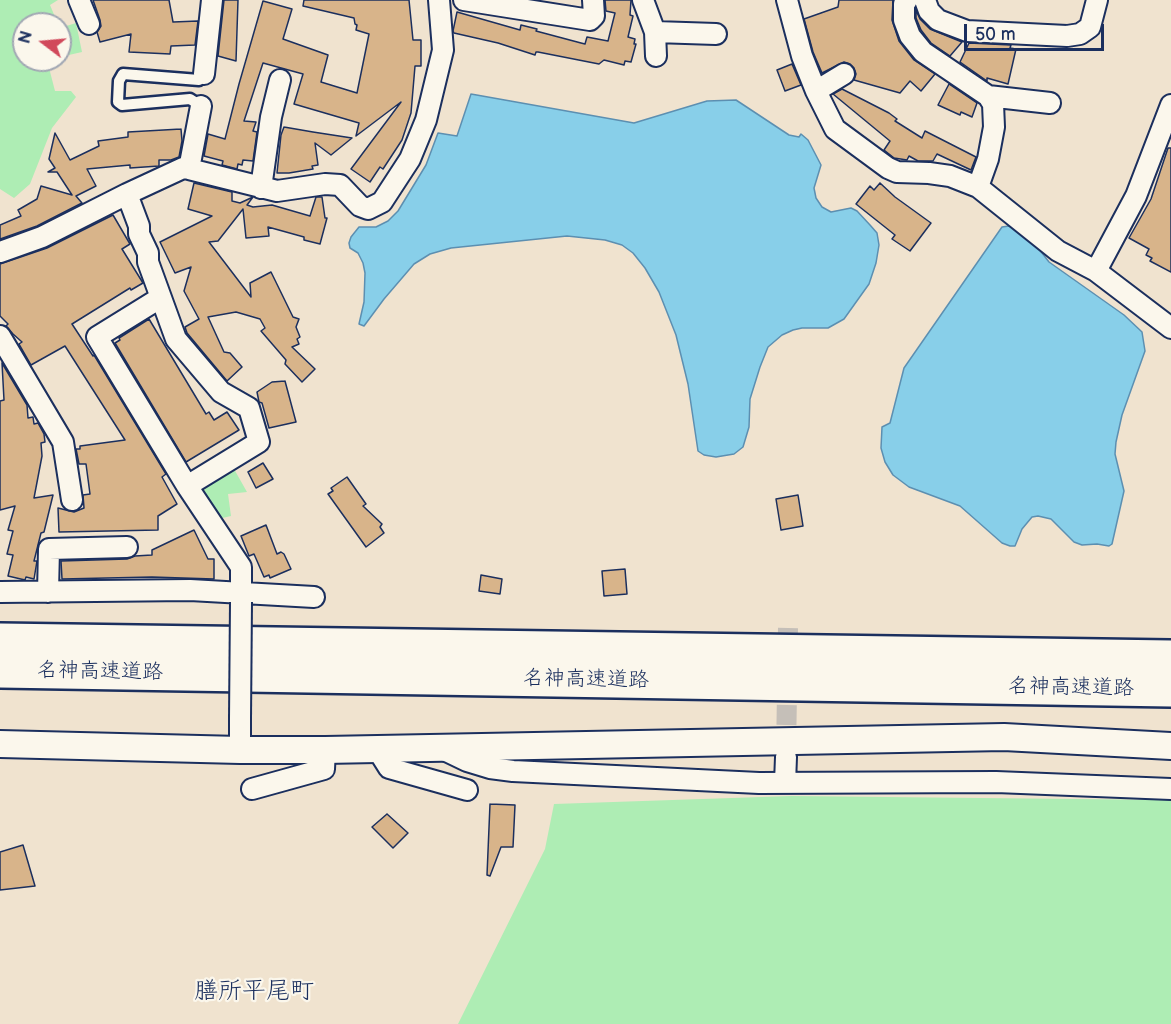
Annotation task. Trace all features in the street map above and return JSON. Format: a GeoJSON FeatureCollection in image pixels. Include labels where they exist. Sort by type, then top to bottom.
{"type":"FeatureCollection","features":[{"type":"Feature","properties":{"kind":"highway","name":"名神高速道路"},"geometry":{"type":"LineString","coordinates":[[0,640],[1171,657]]}},
{"type":"Feature","properties":{"kind":"highway","name":"名神高速道路"},"geometry":{"type":"LineString","coordinates":[[0,671],[1171,690]]}},
{"type":"Feature","properties":{"kind":"street"},"geometry":{"type":"LineString","coordinates":[[204,75],[212,0]]}},
{"type":"Feature","properties":{"kind":"street"},"geometry":{"type":"LineString","coordinates":[[0,252],[42,237],[183,168],[261,188],[278,190],[325,184],[340,185],[360,206],[368,209],[382,202],[410,159],[426,120],[443,50],[439,0]]}},
{"type":"Feature","properties":{"kind":"street"},"geometry":{"type":"LineString","coordinates":[[464,0],[590,20],[594,16],[593,0]]}},
{"type":"Feature","properties":{"kind":"street"},"geometry":{"type":"LineString","coordinates":[[643,0],[655,33],[656,56]]}},
{"type":"Feature","properties":{"kind":"street"},"geometry":{"type":"LineString","coordinates":[[787,0],[802,56],[835,129],[888,168],[897,172],[950,176],[978,187],[1058,251],[1096,271],[1171,328]]}},
{"type":"Feature","properties":{"kind":"street"},"geometry":{"type":"LineString","coordinates":[[907,0],[904,4],[904,20],[910,36],[923,52],[988,96],[993,104],[994,127],[988,159],[978,187]]}},
{"type":"Feature","properties":{"kind":"street"},"geometry":{"type":"LineString","coordinates":[[925,0],[929,10],[938,20],[967,32],[1067,36],[1080,34],[1090,27],[1097,0]]}},
{"type":"Feature","properties":{"kind":"street"},"geometry":{"type":"LineString","coordinates":[[75,4],[89,24]]}},
{"type":"Feature","properties":{"kind":"street"},"geometry":{"type":"LineString","coordinates":[[655,33],[716,34]]}},
{"type":"Feature","properties":{"kind":"street"},"geometry":{"type":"LineString","coordinates":[[816,91],[844,74]]}},
{"type":"Feature","properties":{"kind":"street"},"geometry":{"type":"LineString","coordinates":[[261,188],[280,80]]}},
{"type":"Feature","properties":{"kind":"street"},"geometry":{"type":"LineString","coordinates":[[988,96],[1050,104]]}},
{"type":"Feature","properties":{"kind":"street"},"geometry":{"type":"LineString","coordinates":[[1096,271],[1136,196],[1171,105]]}},
{"type":"Feature","properties":{"kind":"street"},"geometry":{"type":"LineString","coordinates":[[189,169],[201,106]]}},
{"type":"Feature","properties":{"kind":"street"},"geometry":{"type":"LineString","coordinates":[[127,194],[139,226],[139,234],[148,253],[148,262],[160,298],[176,339],[221,392],[249,408],[260,442],[187,486]]}},
{"type":"Feature","properties":{"kind":"street"},"geometry":{"type":"LineString","coordinates":[[160,298],[97,337],[187,486],[241,567],[240,750]]}},
{"type":"Feature","properties":{"kind":"street"},"geometry":{"type":"LineString","coordinates":[[0,336],[63,442],[72,500]]}},
{"type":"Feature","properties":{"kind":"street"},"geometry":{"type":"LineString","coordinates":[[48,592],[48,549],[127,547]]}},
{"type":"Feature","properties":{"kind":"street"},"geometry":{"type":"LineString","coordinates":[[0,592],[190,590],[241,597],[314,597]]}},
{"type":"Feature","properties":{"kind":"street"},"geometry":{"type":"LineString","coordinates":[[0,744],[325,750],[981,737],[1171,746]]}},
{"type":"Feature","properties":{"kind":"street"},"geometry":{"type":"LineString","coordinates":[[439,748],[467,761],[490,768],[759,783],[996,782],[1171,789]]}},
{"type":"Feature","properties":{"kind":"street"},"geometry":{"type":"LineString","coordinates":[[377,749],[389,768],[467,790]]}},
{"type":"Feature","properties":{"kind":"street"},"geometry":{"type":"LineString","coordinates":[[252,789],[324,769],[325,750]]}},
{"type":"Feature","properties":{"kind":"street"},"geometry":{"type":"LineString","coordinates":[[785,783],[786,758]]}},
{"type":"Feature","properties":{"kind":"lane"},"geometry":{"type":"LineString","coordinates":[[201,106],[190,99],[122,105],[118,102],[119,81],[123,74],[199,80],[204,75]]}},
{"type":"Feature","properties":{"kind":"green space"},"geometry":{"type":"Polygon","coordinates":[[[0,0],[58,0],[50,5],[53,12],[12,12],[12,72],[50,72],[55,91],[71,91],[76,97],[52,128],[30,184],[14,198],[0,189],[0,0]]]}},
{"type":"Feature","properties":{"kind":"green space"},"geometry":{"type":"Polygon","coordinates":[[[76,23],[82,52],[72,54],[72,24],[76,23]]]}},
{"type":"Feature","properties":{"kind":"green space"},"geometry":{"type":"Polygon","coordinates":[[[234,469],[247,492],[228,494],[231,516],[218,519],[203,497],[205,486],[234,469]]]}},
{"type":"Feature","properties":{"kind":"green space"},"geometry":{"type":"Polygon","coordinates":[[[791,796],[1171,800],[1171,1024],[458,1024],[545,849],[554,804],[791,796]]]}},
{"type":"Feature","properties":{"kind":"water"},"geometry":{"type":"Polygon","coordinates":[[[471,94],[634,123],[707,101],[736,100],[789,135],[799,137],[801,134],[808,140],[821,165],[814,188],[816,198],[822,207],[831,212],[851,208],[857,211],[877,233],[879,245],[869,284],[844,319],[828,328],[793,330],[782,335],[768,347],[750,399],[749,427],[743,447],[734,454],[716,457],[704,455],[698,451],[688,384],[676,335],[659,292],[645,268],[633,253],[622,245],[605,240],[567,236],[451,248],[430,254],[414,264],[364,326],[359,324],[364,302],[365,273],[358,253],[350,248],[351,237],[359,227],[376,227],[388,221],[398,211],[426,165],[438,133],[457,136],[471,94]]]}},
{"type":"Feature","properties":{"kind":"water"},"geometry":{"type":"Polygon","coordinates":[[[1009,226],[1035,244],[1049,262],[1124,315],[1142,332],[1145,351],[1122,415],[1116,442],[1115,454],[1124,491],[1112,544],[1109,546],[1082,545],[1074,542],[1051,519],[1038,516],[1032,517],[1022,529],[1015,546],[1002,543],[960,506],[909,487],[893,475],[885,462],[881,448],[882,427],[890,423],[904,368],[1002,227],[1009,226]]]}},
{"type":"Feature","properties":{"kind":"building"},"geometry":{"type":"Polygon","coordinates":[[[93,0],[169,0],[173,22],[198,21],[195,45],[171,46],[170,54],[129,52],[131,34],[100,42],[97,32],[101,26],[100,20],[93,0]]]}},
{"type":"Feature","properties":{"kind":"building"},"geometry":{"type":"Polygon","coordinates":[[[224,0],[238,0],[236,61],[218,56],[224,0]]]}},
{"type":"Feature","properties":{"kind":"building"},"geometry":{"type":"Polygon","coordinates":[[[304,0],[409,0],[413,40],[421,40],[421,66],[415,66],[411,113],[402,140],[383,169],[380,167],[370,182],[351,169],[401,102],[356,136],[359,123],[294,104],[303,74],[263,63],[244,121],[256,122],[253,131],[257,132],[253,161],[243,160],[242,165],[238,164],[237,169],[222,165],[223,161],[204,156],[208,134],[225,139],[263,1],[292,9],[283,39],[328,55],[321,82],[357,93],[369,34],[356,30],[357,25],[354,18],[303,6],[304,0]]]}},
{"type":"Feature","properties":{"kind":"building"},"geometry":{"type":"Polygon","coordinates":[[[605,0],[631,0],[630,15],[633,16],[628,37],[635,39],[634,44],[636,44],[631,62],[625,61],[624,65],[604,60],[599,64],[538,52],[535,55],[453,31],[457,12],[520,30],[521,25],[537,29],[536,31],[585,44],[587,37],[608,41],[615,13],[606,11],[605,0]]]}},
{"type":"Feature","properties":{"kind":"building"},"geometry":{"type":"Polygon","coordinates":[[[839,0],[893,0],[892,20],[899,41],[914,60],[935,74],[921,91],[910,81],[900,93],[854,80],[856,74],[854,68],[844,62],[822,73],[813,52],[804,19],[838,7],[839,0]]]}},
{"type":"Feature","properties":{"kind":"building"},"geometry":{"type":"Polygon","coordinates":[[[916,10],[920,19],[930,29],[962,42],[950,56],[931,43],[921,30],[916,18],[916,10]]]}},
{"type":"Feature","properties":{"kind":"building"},"geometry":{"type":"Polygon","coordinates":[[[969,43],[1011,45],[1010,48],[1016,49],[1008,84],[987,78],[987,81],[960,62],[969,43]]]}},
{"type":"Feature","properties":{"kind":"building"},"geometry":{"type":"Polygon","coordinates":[[[792,64],[801,85],[785,91],[777,70],[792,64]]]}},
{"type":"Feature","properties":{"kind":"building"},"geometry":{"type":"Polygon","coordinates":[[[949,84],[977,103],[972,117],[961,112],[960,115],[938,105],[949,84]]]}},
{"type":"Feature","properties":{"kind":"building"},"geometry":{"type":"Polygon","coordinates":[[[842,89],[889,113],[897,119],[895,121],[922,138],[925,131],[976,157],[971,170],[937,154],[933,161],[918,161],[909,156],[907,160],[894,158],[884,150],[890,141],[833,94],[842,89]]]}},
{"type":"Feature","properties":{"kind":"building"},"geometry":{"type":"Polygon","coordinates":[[[284,127],[352,138],[331,155],[315,143],[318,165],[312,166],[313,169],[277,173],[284,127]]]}},
{"type":"Feature","properties":{"kind":"building"},"geometry":{"type":"Polygon","coordinates":[[[181,129],[182,141],[179,157],[159,160],[159,166],[130,168],[130,165],[87,169],[96,186],[76,196],[82,203],[37,226],[0,239],[0,225],[21,216],[18,210],[37,199],[41,186],[72,195],[57,172],[48,172],[55,168],[49,159],[55,133],[70,160],[99,146],[98,141],[128,137],[128,132],[181,129]]]}},
{"type":"Feature","properties":{"kind":"building"},"geometry":{"type":"Polygon","coordinates":[[[1168,148],[1171,148],[1171,272],[1150,261],[1152,258],[1146,255],[1149,249],[1129,238],[1151,199],[1168,148]]]}},
{"type":"Feature","properties":{"kind":"building"},"geometry":{"type":"Polygon","coordinates":[[[194,183],[232,192],[232,201],[240,203],[253,197],[247,205],[253,207],[272,205],[310,216],[316,197],[322,197],[325,218],[327,218],[320,244],[268,227],[269,236],[246,238],[243,209],[218,241],[209,242],[251,297],[250,283],[271,272],[293,317],[299,319],[296,327],[300,337],[297,339],[299,344],[292,347],[315,369],[302,382],[285,364],[286,360],[261,331],[265,328],[260,319],[236,312],[208,317],[224,352],[230,353],[242,367],[227,381],[187,333],[185,327],[199,319],[184,291],[191,267],[175,273],[160,242],[212,216],[188,209],[194,183]]]}},
{"type":"Feature","properties":{"kind":"building"},"geometry":{"type":"Polygon","coordinates":[[[880,183],[931,223],[910,251],[892,239],[895,235],[856,204],[870,186],[874,190],[880,183]]]}},
{"type":"Feature","properties":{"kind":"building"},"geometry":{"type":"Polygon","coordinates":[[[113,215],[130,244],[122,249],[143,283],[131,290],[130,288],[72,324],[94,355],[166,474],[162,477],[177,504],[158,516],[158,530],[59,532],[58,508],[74,512],[84,508],[83,495],[90,494],[86,464],[79,464],[76,449],[80,449],[80,446],[125,440],[65,346],[31,365],[19,344],[22,342],[6,326],[8,324],[0,316],[0,264],[47,248],[113,215]]]}},
{"type":"Feature","properties":{"kind":"building"},"geometry":{"type":"Polygon","coordinates":[[[149,319],[206,414],[209,412],[214,420],[227,412],[239,430],[186,462],[115,343],[149,319]]]}},
{"type":"Feature","properties":{"kind":"building"},"geometry":{"type":"Polygon","coordinates":[[[2,363],[27,405],[28,418],[33,417],[34,424],[38,423],[44,434],[45,442],[41,443],[42,456],[34,498],[53,495],[34,561],[37,561],[34,579],[26,577],[25,580],[8,576],[13,555],[7,554],[13,531],[8,530],[15,506],[0,510],[0,401],[4,400],[2,363]]]}},
{"type":"Feature","properties":{"kind":"building"},"geometry":{"type":"Polygon","coordinates":[[[285,381],[296,422],[269,428],[257,392],[272,382],[285,381]]]}},
{"type":"Feature","properties":{"kind":"building"},"geometry":{"type":"Polygon","coordinates":[[[263,463],[273,479],[256,488],[248,472],[263,463]]]}},
{"type":"Feature","properties":{"kind":"building"},"geometry":{"type":"Polygon","coordinates":[[[347,477],[366,504],[363,506],[382,524],[380,527],[384,533],[366,547],[328,494],[333,491],[331,488],[347,477]]]}},
{"type":"Feature","properties":{"kind":"building"},"geometry":{"type":"Polygon","coordinates":[[[798,495],[803,526],[781,530],[776,499],[798,495]]]}},
{"type":"Feature","properties":{"kind":"building"},"geometry":{"type":"Polygon","coordinates":[[[266,525],[277,554],[281,552],[284,554],[291,569],[270,578],[269,575],[264,577],[254,554],[249,556],[241,536],[266,525]]]}},
{"type":"Feature","properties":{"kind":"building"},"geometry":{"type":"Polygon","coordinates":[[[194,530],[208,559],[214,559],[214,579],[152,577],[62,579],[61,561],[127,559],[152,555],[152,550],[194,530]]]}},
{"type":"Feature","properties":{"kind":"building"},"geometry":{"type":"Polygon","coordinates":[[[625,569],[627,594],[604,596],[602,571],[625,569]]]}},
{"type":"Feature","properties":{"kind":"building"},"geometry":{"type":"Polygon","coordinates":[[[481,575],[502,579],[500,594],[479,591],[481,575]]]}},
{"type":"Feature","properties":{"kind":"building"},"geometry":{"type":"Polygon","coordinates":[[[490,804],[515,805],[513,847],[501,847],[490,876],[487,875],[490,804]]]}},
{"type":"Feature","properties":{"kind":"building"},"geometry":{"type":"Polygon","coordinates":[[[387,814],[408,833],[393,848],[372,827],[387,814]]]}},
{"type":"Feature","properties":{"kind":"building"},"geometry":{"type":"Polygon","coordinates":[[[23,845],[35,886],[0,890],[0,852],[23,845]]]}},
{"type":"Feature","properties":{"kind":"tunnel"},"geometry":{"type":"LineString","coordinates":[[786,755],[788,628]]}},
{"type":"Feature","properties":{"kind":"district","name":"膳所平尾町"},"geometry":{"type":"Point","coordinates":[254,992]}}]}
